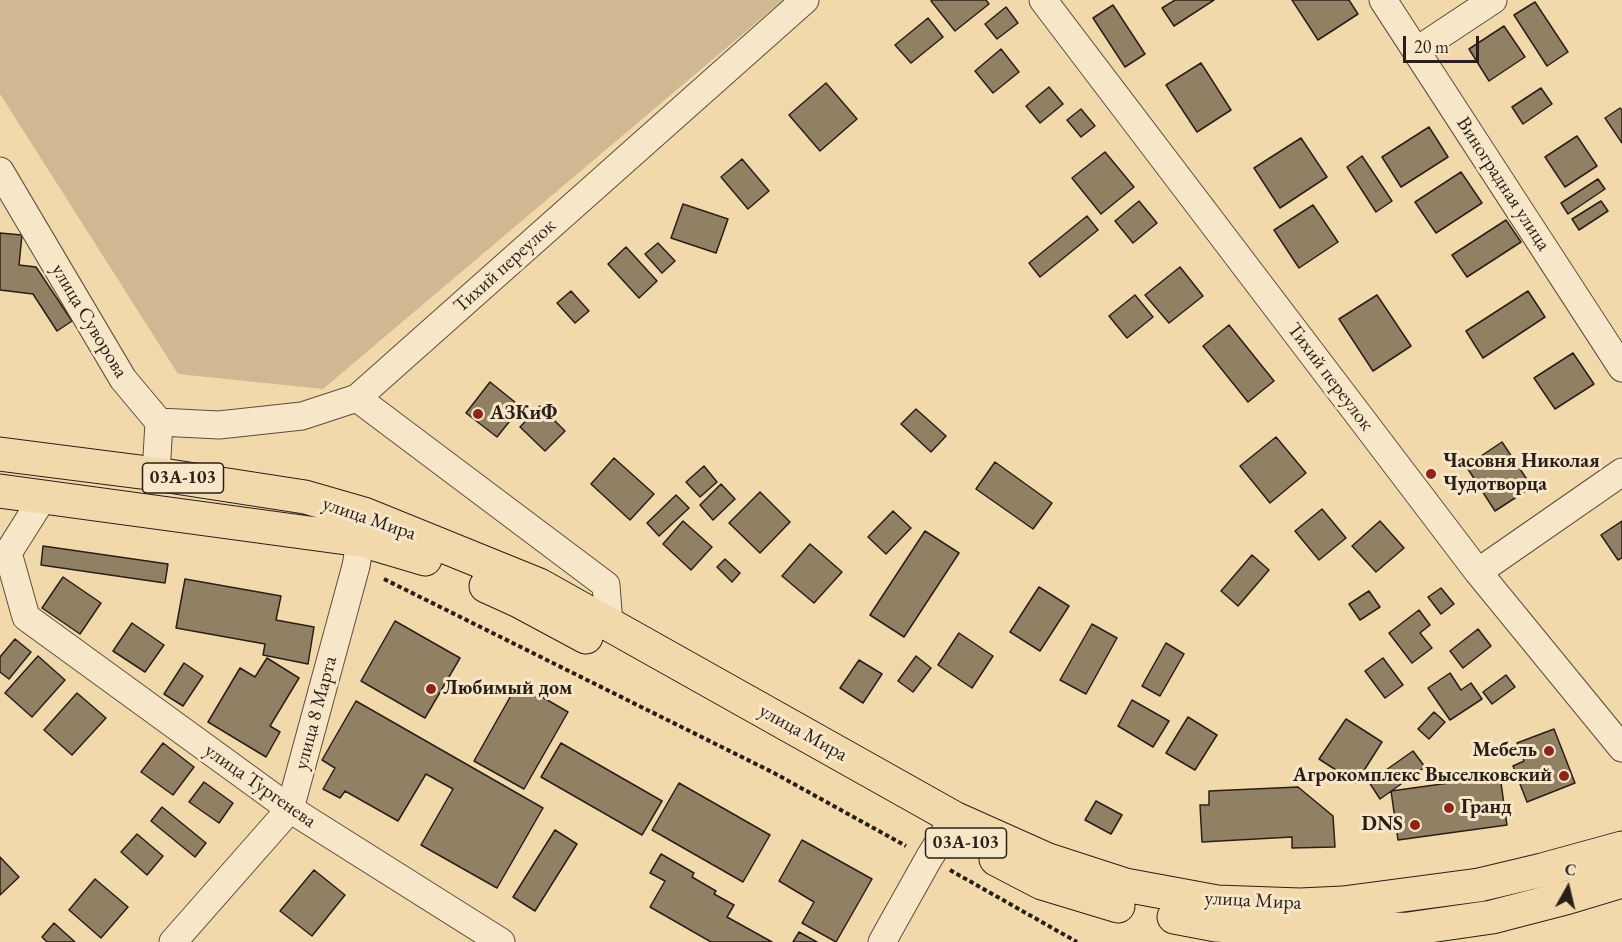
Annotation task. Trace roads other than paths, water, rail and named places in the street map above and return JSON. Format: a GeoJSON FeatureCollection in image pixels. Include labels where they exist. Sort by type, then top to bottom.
{"type":"FeatureCollection","features":[{"type":"Feature","properties":{"kind":"main road","name":"улица Мира"},"geometry":{"type":"LineString","coordinates":[[0,454],[156,474],[305,497],[361,540],[421,557],[519,601],[943,836],[1042,883],[1122,907],[1216,925],[1302,931],[1344,925],[1479,885],[1622,848]]}},
{"type":"Feature","properties":{"kind":"main road","name":"улица Мира"},"geometry":{"type":"LineString","coordinates":[[0,490],[361,540],[539,585],[609,624],[943,836]]}},
{"type":"Feature","properties":{"kind":"main road","name":"улица Мира"},"geometry":{"type":"LineString","coordinates":[[1344,925],[1408,929],[1492,916],[1622,881]]}},
{"type":"Feature","properties":{"kind":"street","name":"Тихий переулок"},"geometry":{"type":"LineString","coordinates":[[159,422],[219,425],[302,416],[357,398],[805,0]]}},
{"type":"Feature","properties":{"kind":"street","name":"Тихий переулок"},"geometry":{"type":"LineString","coordinates":[[1043,0],[1478,572],[1622,748]]}},
{"type":"Feature","properties":{"kind":"street","name":"Виноградная улица"},"geometry":{"type":"LineString","coordinates":[[1383,0],[1622,368]]}},
{"type":"Feature","properties":{"kind":"street"},"geometry":{"type":"LineString","coordinates":[[1416,51],[1493,0]]}},
{"type":"Feature","properties":{"kind":"street","name":"улица Суворова"},"geometry":{"type":"LineString","coordinates":[[0,171],[123,379],[159,422]]}},
{"type":"Feature","properties":{"kind":"street"},"geometry":{"type":"LineString","coordinates":[[357,398],[606,585],[609,624]]}},
{"type":"Feature","properties":{"kind":"street"},"geometry":{"type":"LineString","coordinates":[[156,474],[159,422]]}},
{"type":"Feature","properties":{"kind":"street"},"geometry":{"type":"LineString","coordinates":[[1478,572],[1622,472]]}},
{"type":"Feature","properties":{"kind":"street","name":"улица Тургенева"},"geometry":{"type":"LineString","coordinates":[[44,496],[8,553],[26,617],[290,810],[501,942]]}},
{"type":"Feature","properties":{"kind":"street","name":"улица 8 Марта"},"geometry":{"type":"LineString","coordinates":[[173,942],[290,810],[361,540]]}},
{"type":"Feature","properties":{"kind":"street"},"geometry":{"type":"LineString","coordinates":[[882,942],[943,836]]}},
{"type":"Feature","properties":{"kind":"place","name":"АЗКиФ"},"geometry":{"type":"Point","coordinates":[478,414]}},
{"type":"Feature","properties":{"kind":"place","name":"Часовня Николая Чудотворца"},"geometry":{"type":"Point","coordinates":[1431,474]}},
{"type":"Feature","properties":{"kind":"place","name":"Любимый дом"},"geometry":{"type":"Point","coordinates":[431,689]}},
{"type":"Feature","properties":{"kind":"place","name":"Мебель"},"geometry":{"type":"Point","coordinates":[1549,751]}},
{"type":"Feature","properties":{"kind":"place","name":"Агрокомплекс Выселковский"},"geometry":{"type":"Point","coordinates":[1564,776]}},
{"type":"Feature","properties":{"kind":"place","name":"Гранд"},"geometry":{"type":"Point","coordinates":[1449,808]}},
{"type":"Feature","properties":{"kind":"place","name":"DNS"},"geometry":{"type":"Point","coordinates":[1415,825]}}]}
